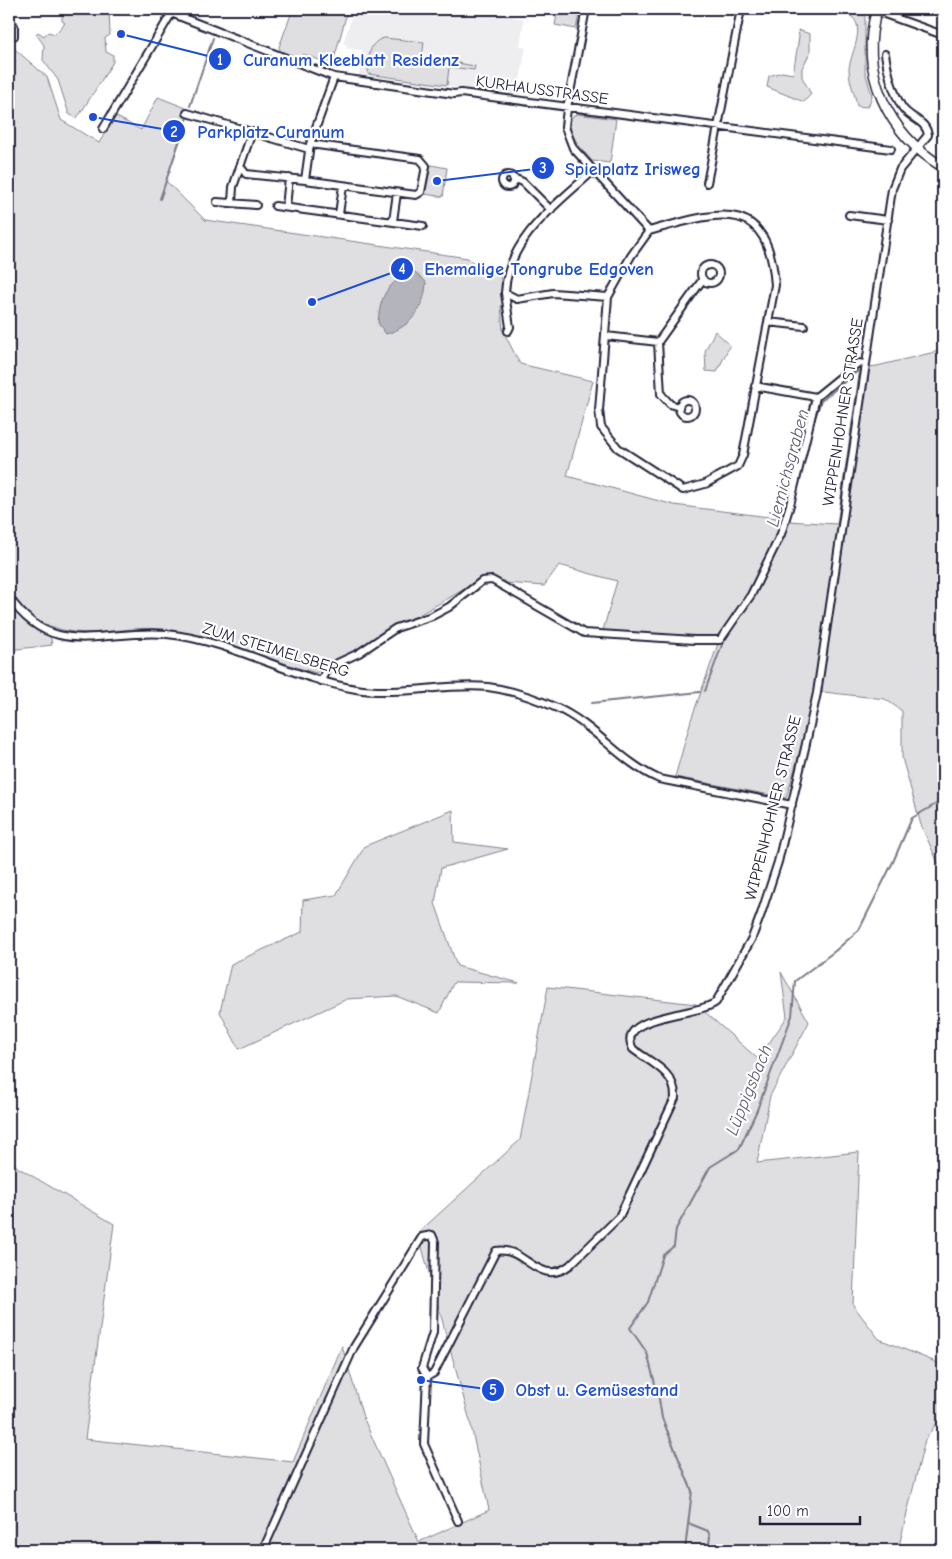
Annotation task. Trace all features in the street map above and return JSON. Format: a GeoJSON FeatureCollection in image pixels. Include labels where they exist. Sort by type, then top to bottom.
{"type":"FeatureCollection","features":[{"type":"Feature","properties":{"kind":"main road"},"geometry":{"type":"LineString","coordinates":[[874,9],[872,53],[877,85],[890,117],[916,148],[943,167]]}},
{"type":"Feature","properties":{"kind":"street"},"geometry":{"type":"LineString","coordinates":[[586,9],[565,127],[574,148],[649,231]]}},
{"type":"Feature","properties":{"kind":"street"},"geometry":{"type":"LineString","coordinates":[[707,183],[716,133],[720,128],[741,9]]}},
{"type":"Feature","properties":{"kind":"street"},"geometry":{"type":"LineString","coordinates":[[874,9],[943,35]]}},
{"type":"Feature","properties":{"kind":"street"},"geometry":{"type":"LineString","coordinates":[[103,129],[170,10]]}},
{"type":"Feature","properties":{"kind":"street","name":"KURHAUSSTRASSE"},"geometry":{"type":"LineString","coordinates":[[170,10],[334,77],[891,149]]}},
{"type":"Feature","properties":{"kind":"street"},"geometry":{"type":"LineString","coordinates":[[9,22],[14,26],[14,36]]}},
{"type":"Feature","properties":{"kind":"street","name":"WIPPENHOHNER STRASSE"},"geometry":{"type":"LineString","coordinates":[[427,1376],[434,1373],[496,1251],[511,1251],[534,1268],[546,1272],[561,1270],[570,1265],[619,1217],[675,1098],[674,1087],[669,1077],[633,1049],[630,1035],[634,1030],[647,1022],[707,1008],[720,997],[759,920],[775,872],[817,693],[865,364],[894,182],[900,169],[928,135],[924,124],[907,113],[898,100],[890,81],[885,54]]}},
{"type":"Feature","properties":{"kind":"street"},"geometry":{"type":"LineString","coordinates":[[305,180],[309,146],[334,77]]}},
{"type":"Feature","properties":{"kind":"street"},"geometry":{"type":"LineString","coordinates":[[189,113],[252,132],[309,146],[420,159],[426,166],[421,192],[416,196],[305,180],[246,174],[240,166]]}},
{"type":"Feature","properties":{"kind":"street"},"geometry":{"type":"LineString","coordinates":[[232,203],[233,187],[252,132]]}},
{"type":"Feature","properties":{"kind":"street"},"geometry":{"type":"LineString","coordinates":[[508,331],[510,327],[505,293],[506,276],[522,241],[528,231],[593,171]]}},
{"type":"Feature","properties":{"kind":"street"},"geometry":{"type":"LineString","coordinates":[[286,207],[288,178]]}},
{"type":"Feature","properties":{"kind":"street"},"geometry":{"type":"LineString","coordinates":[[500,180],[504,186],[510,187],[513,185],[513,178],[522,182],[551,210]]}},
{"type":"Feature","properties":{"kind":"street"},"geometry":{"type":"LineString","coordinates":[[339,214],[343,186]]}},
{"type":"Feature","properties":{"kind":"street"},"geometry":{"type":"LineString","coordinates":[[393,221],[397,193]]}},
{"type":"Feature","properties":{"kind":"street"},"geometry":{"type":"LineString","coordinates":[[217,202],[256,205]]}},
{"type":"Feature","properties":{"kind":"street"},"geometry":{"type":"LineString","coordinates":[[275,206],[422,226]]}},
{"type":"Feature","properties":{"kind":"street"},"geometry":{"type":"LineString","coordinates":[[724,214],[745,219],[763,234],[774,272],[775,285],[743,455],[738,466],[705,484],[683,490],[618,448],[601,427],[599,410],[608,297],[631,256],[649,231],[724,214]]}},
{"type":"Feature","properties":{"kind":"street"},"geometry":{"type":"LineString","coordinates":[[849,215],[888,220]]}},
{"type":"Feature","properties":{"kind":"street"},"geometry":{"type":"LineString","coordinates":[[679,407],[670,404],[661,394],[658,342],[703,279]]}},
{"type":"Feature","properties":{"kind":"street"},"geometry":{"type":"LineString","coordinates":[[505,293],[517,299],[553,293],[608,297]]}},
{"type":"Feature","properties":{"kind":"street"},"geometry":{"type":"LineString","coordinates":[[768,322],[804,326]]}},
{"type":"Feature","properties":{"kind":"street"},"geometry":{"type":"LineString","coordinates":[[606,336],[658,342]]}},
{"type":"Feature","properties":{"kind":"street"},"geometry":{"type":"LineString","coordinates":[[321,681],[327,668],[359,653],[396,628],[432,616],[449,607],[482,581],[492,580],[584,634],[720,640],[751,595],[781,534],[790,505],[816,397],[858,363],[865,364]]}},
{"type":"Feature","properties":{"kind":"street"},"geometry":{"type":"LineString","coordinates":[[755,386],[816,397]]}},
{"type":"Feature","properties":{"kind":"street","name":"ZUM STEIMELSBERG"},"geometry":{"type":"LineString","coordinates":[[9,597],[26,618],[54,635],[83,639],[144,633],[194,638],[230,648],[321,681],[357,689],[417,690],[486,687],[509,690],[558,709],[584,725],[626,760],[659,779],[792,805]]}},
{"type":"Feature","properties":{"kind":"street"},"geometry":{"type":"LineString","coordinates":[[263,1550],[301,1461],[354,1347],[420,1240],[430,1235],[434,1237],[435,1242],[433,1332],[422,1368],[427,1376],[424,1444],[458,1520]]}},
{"type":"Feature","properties":{"kind":"shaded area"},"geometry":{"type":"Polygon","coordinates":[[[69,9],[109,9],[110,35],[105,38],[106,52],[113,55],[113,62],[76,118],[69,114],[58,80],[43,60],[44,45],[36,34],[38,32],[44,36],[48,32],[55,34],[65,23],[62,21],[62,17],[69,9]]]}},
{"type":"Feature","properties":{"kind":"shaded area"},"geometry":{"type":"Polygon","coordinates":[[[293,9],[348,9],[333,63],[330,64],[303,54],[301,59],[281,52],[279,47],[293,9]]]}},
{"type":"Feature","properties":{"kind":"shaded area"},"geometry":{"type":"Polygon","coordinates":[[[354,9],[502,9],[502,14],[524,19],[520,46],[526,48],[517,95],[359,75],[362,50],[346,48],[347,44],[343,44],[354,9]]]}},
{"type":"Feature","properties":{"kind":"shaded area"},"geometry":{"type":"Polygon","coordinates":[[[558,9],[580,9],[576,29],[555,25],[558,9]]]}},
{"type":"Feature","properties":{"kind":"shaded area"},"geometry":{"type":"Polygon","coordinates":[[[839,9],[857,10],[865,17],[865,71],[872,96],[868,107],[857,106],[849,74],[858,28],[852,17],[839,9]]]}},
{"type":"Feature","properties":{"kind":"shaded area"},"geometry":{"type":"Polygon","coordinates":[[[798,30],[810,34],[810,53],[802,68],[802,77],[811,94],[804,102],[767,87],[769,76],[782,72],[793,74],[799,37],[798,30]]]}},
{"type":"Feature","properties":{"kind":"shaded area"},"geometry":{"type":"Polygon","coordinates":[[[384,38],[424,42],[422,57],[475,66],[474,70],[449,67],[447,85],[368,74],[369,57],[372,47],[378,40],[384,38]]]}},
{"type":"Feature","properties":{"kind":"shaded area"},"geometry":{"type":"Polygon","coordinates":[[[9,44],[47,77],[61,120],[99,143],[115,116],[141,130],[158,97],[186,108],[189,116],[166,181],[205,220],[468,258],[481,269],[500,276],[506,303],[501,306],[503,331],[520,364],[593,381],[567,476],[674,505],[785,519],[788,521],[837,524],[860,368],[877,366],[943,350],[943,874],[921,825],[902,758],[902,711],[885,699],[815,691],[802,745],[786,798],[675,777],[691,720],[719,641],[602,634],[617,581],[559,565],[544,586],[479,581],[316,673],[226,643],[189,633],[152,628],[86,633],[53,627],[35,619],[50,634],[52,645],[9,650],[9,44]]]}},
{"type":"Feature","properties":{"kind":"shaded area"},"geometry":{"type":"Polygon","coordinates":[[[577,114],[616,119],[610,163],[592,161],[579,146],[570,128],[573,116],[577,114]]]}},
{"type":"Feature","properties":{"kind":"shaded area"},"geometry":{"type":"Polygon","coordinates":[[[431,165],[447,168],[443,197],[425,194],[431,165]]]}},
{"type":"Feature","properties":{"kind":"shaded area"},"geometry":{"type":"Polygon","coordinates":[[[415,272],[426,282],[423,300],[415,315],[403,327],[386,334],[378,323],[383,297],[398,280],[415,272]]]}},
{"type":"Feature","properties":{"kind":"shaded area"},"geometry":{"type":"Polygon","coordinates":[[[715,331],[730,345],[717,372],[706,371],[705,351],[715,331]]]}},
{"type":"Feature","properties":{"kind":"shaded area"},"geometry":{"type":"Polygon","coordinates":[[[453,810],[454,842],[508,849],[441,868],[435,903],[457,966],[519,983],[454,982],[439,1013],[396,996],[347,999],[239,1049],[220,1012],[231,964],[302,932],[303,900],[336,895],[365,846],[453,810]]]}},
{"type":"Feature","properties":{"kind":"shaded area"},"geometry":{"type":"Polygon","coordinates":[[[781,972],[809,1022],[770,1096],[757,1163],[859,1152],[853,1305],[879,1339],[943,1365],[943,1414],[925,1440],[898,1550],[9,1550],[9,1156],[17,1167],[114,1224],[85,1439],[293,1462],[342,1346],[363,1417],[419,1542],[489,1510],[470,1421],[418,1233],[520,1140],[548,987],[696,1004],[758,1059],[787,1017],[781,972]]]}},
{"type":"Feature","properties":{"kind":"waterway"},"geometry":{"type":"LineString","coordinates":[[190,106],[213,38]]}},
{"type":"Feature","properties":{"kind":"waterway"},"geometry":{"type":"LineString","coordinates":[[160,199],[187,118]]}},
{"type":"Feature","properties":{"kind":"waterway","name":"Liemichsgraben"},"geometry":{"type":"LineString","coordinates":[[811,429],[821,401],[858,371]]}},
{"type":"Feature","properties":{"kind":"waterway","name":"Liemichsgraben"},"geometry":{"type":"LineString","coordinates":[[784,533],[795,499]]}},
{"type":"Feature","properties":{"kind":"waterway","name":"Liemichsgraben"},"geometry":{"type":"LineString","coordinates":[[705,691],[723,642],[754,596],[779,544]]}},
{"type":"Feature","properties":{"kind":"waterway","name":"Liemichsgraben"},"geometry":{"type":"LineString","coordinates":[[592,703],[700,692]]}},
{"type":"Feature","properties":{"kind":"waterway","name":"Lüppigsbach"},"geometry":{"type":"LineString","coordinates":[[685,1550],[692,1491],[662,1418],[647,1353],[630,1328],[648,1302],[663,1255],[674,1246],[676,1229],[710,1167],[739,1149],[757,1110],[792,1016],[795,981],[859,930],[893,862],[912,818],[943,800]]}},
{"type":"Feature","properties":{"kind":"waterway"},"geometry":{"type":"LineString","coordinates":[[688,1523],[708,1531],[710,1537],[708,1550]]}},
{"type":"Feature","properties":{"kind":"place","name":"Curanum Kleeblatt Residenz"},"geometry":{"type":"Point","coordinates":[121,34]}},
{"type":"Feature","properties":{"kind":"place","name":"Parkplatz Curanum"},"geometry":{"type":"Point","coordinates":[93,117]}},
{"type":"Feature","properties":{"kind":"place","name":"Spielplatz Irisweg"},"geometry":{"type":"Point","coordinates":[437,181]}},
{"type":"Feature","properties":{"kind":"place","name":"Ehemalige Tongrube Edgoven"},"geometry":{"type":"Point","coordinates":[312,302]}},
{"type":"Feature","properties":{"kind":"place","name":"Obst u. Gemüsestand"},"geometry":{"type":"Point","coordinates":[421,1380]}}]}
